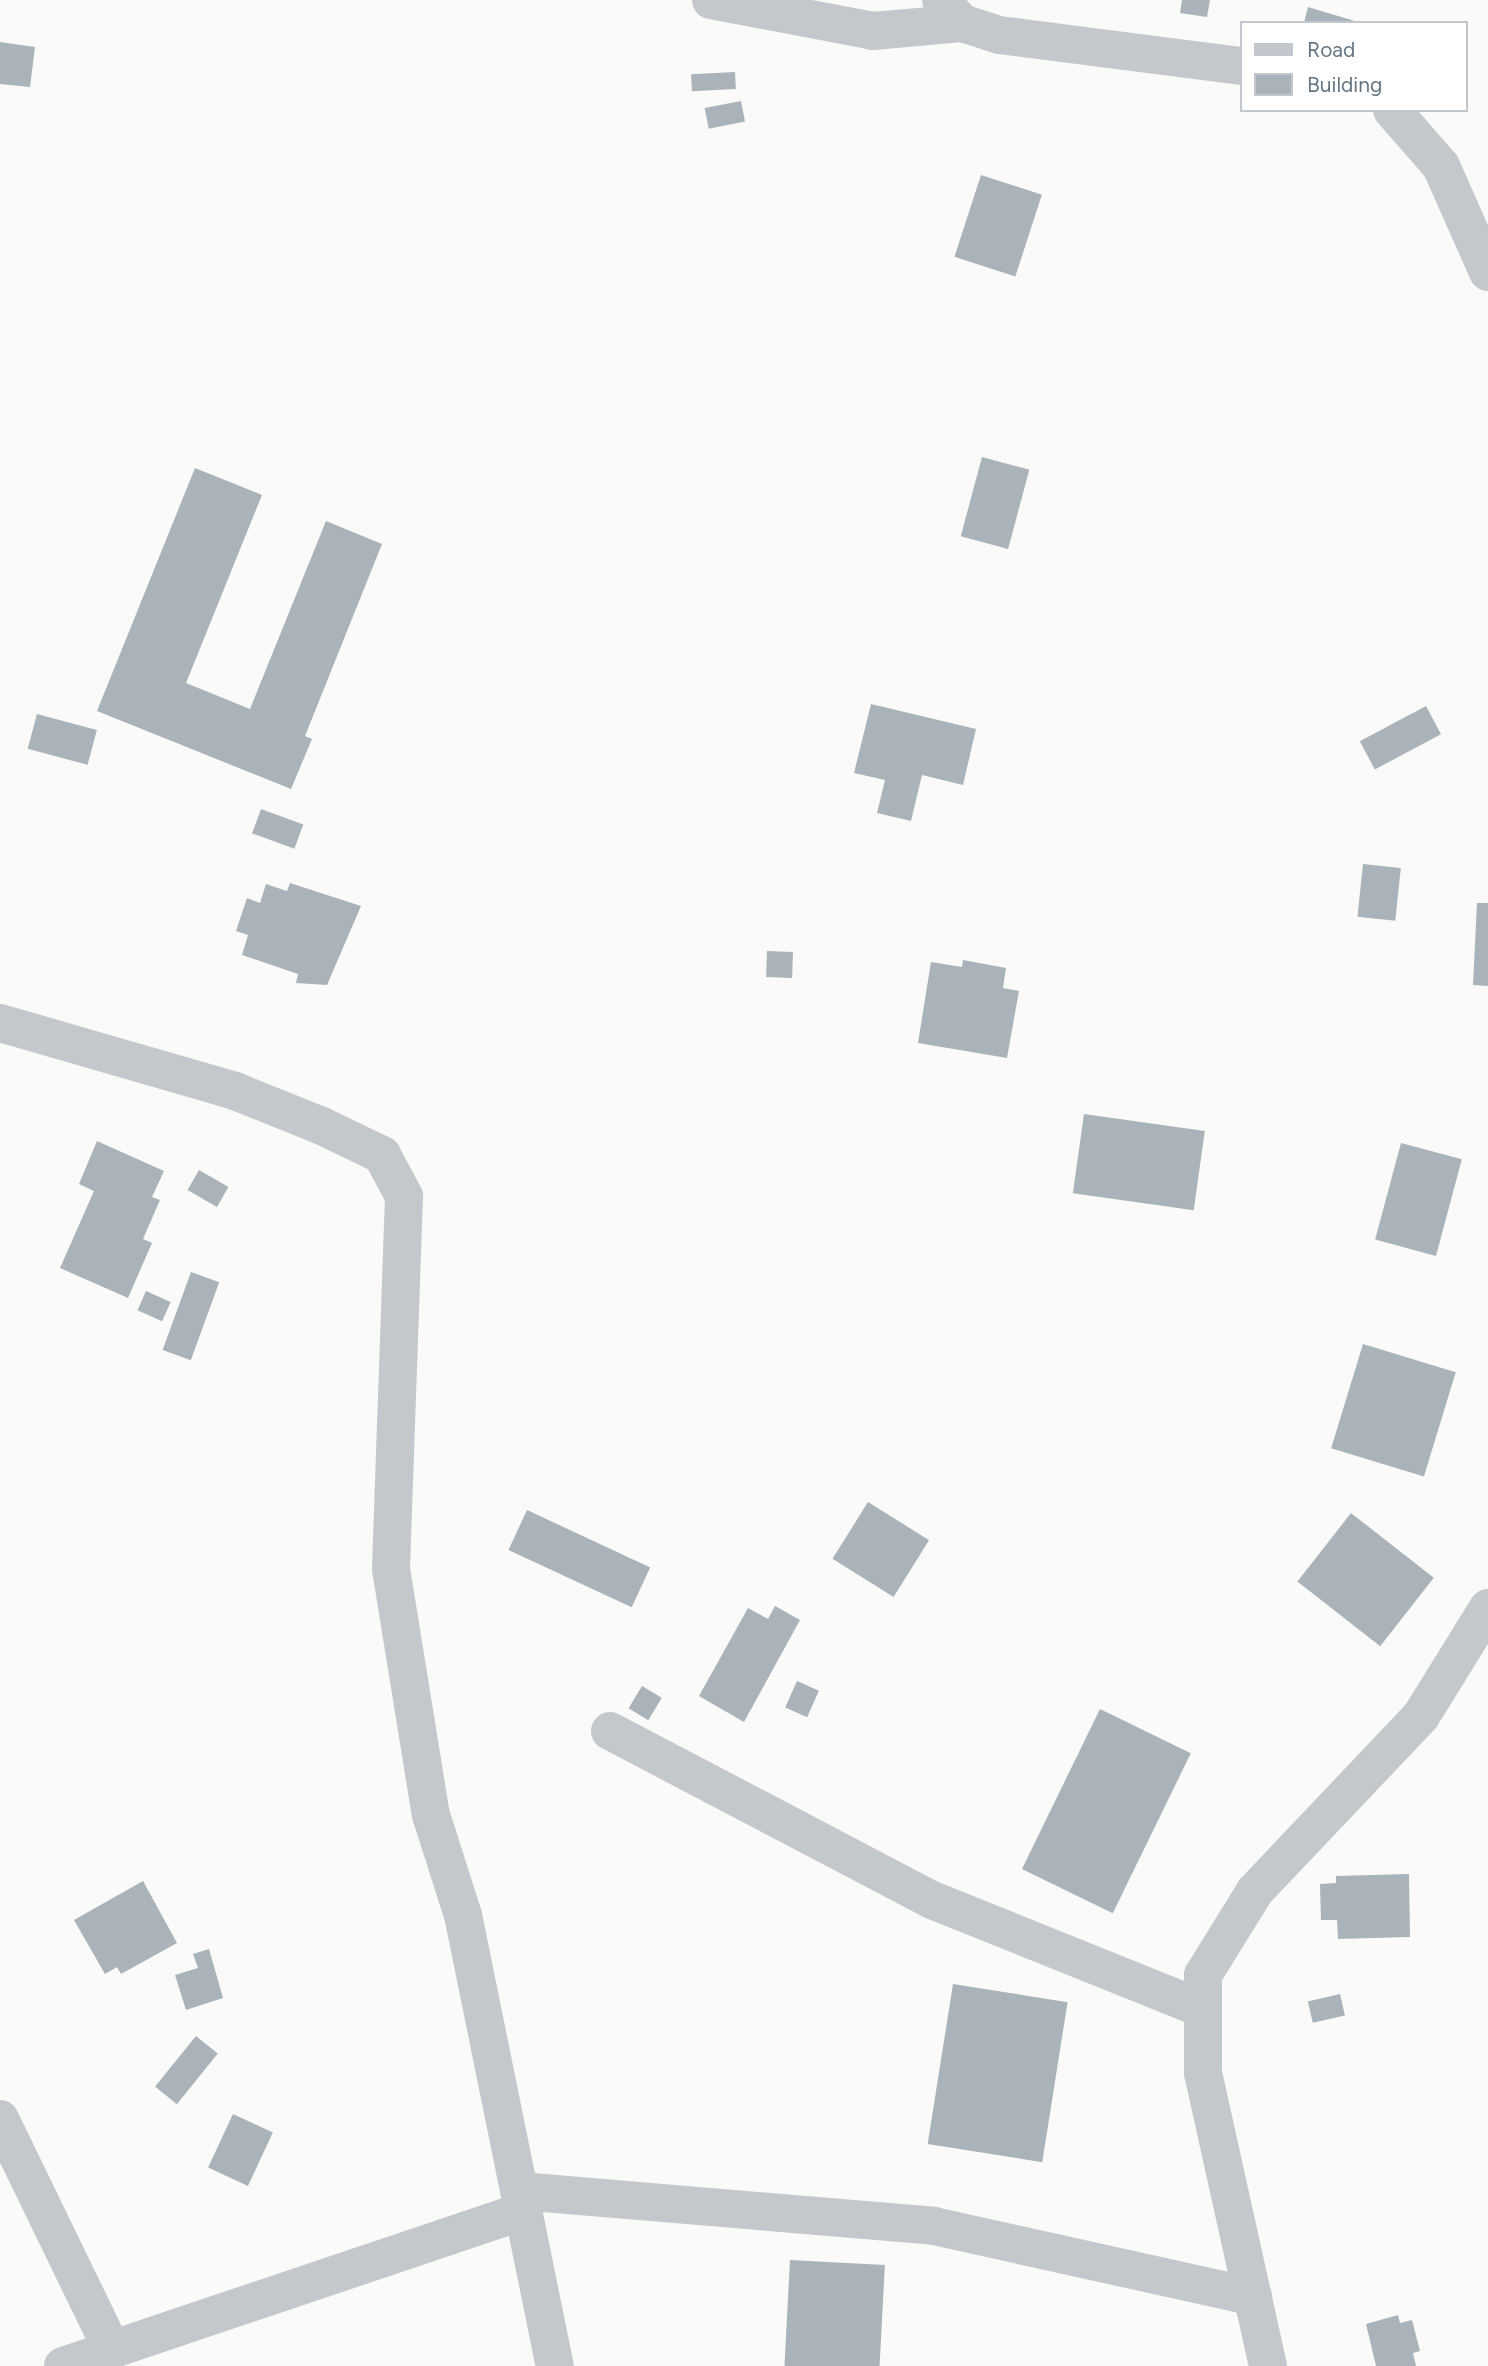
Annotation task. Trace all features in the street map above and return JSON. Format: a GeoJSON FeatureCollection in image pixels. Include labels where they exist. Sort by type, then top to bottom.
{"type":"FeatureCollection","features":[{"type":"Feature","properties":{"kind":"street"},"geometry":{"type":"LineString","coordinates":[[711,0],[873,31],[952,12],[999,35],[1240,66]]}},
{"type":"Feature","properties":{"kind":"street"},"geometry":{"type":"LineString","coordinates":[[1394,112],[1441,166],[1488,272]]}},
{"type":"Feature","properties":{"kind":"street"},"geometry":{"type":"LineString","coordinates":[[0,1023],[235,1090],[322,1126],[382,1155],[404,1196],[391,1569],[431,1815],[463,1915],[555,2366]]}},
{"type":"Feature","properties":{"kind":"street"},"geometry":{"type":"LineString","coordinates":[[1268,2366],[1203,2073],[1200,2008],[1203,1975],[1217,1942],[1255,1891],[1421,1716],[1488,1608]]}},
{"type":"Feature","properties":{"kind":"street"},"geometry":{"type":"LineString","coordinates":[[610,1731],[932,1900],[1200,2008]]}},
{"type":"Feature","properties":{"kind":"street"},"geometry":{"type":"LineString","coordinates":[[0,2119],[112,2350]]}},
{"type":"Feature","properties":{"kind":"street"},"geometry":{"type":"LineString","coordinates":[[62,2366],[522,2201],[934,2226],[1253,2297]]}},
{"type":"Feature","properties":{"kind":"building"},"geometry":{"type":"Polygon","coordinates":[[[1182,0],[1210,0],[1207,17],[1180,13],[1182,0]]]}},
{"type":"Feature","properties":{"kind":"building"},"geometry":{"type":"Polygon","coordinates":[[[1308,7],[1355,21],[1304,21],[1308,7]]]}},
{"type":"Feature","properties":{"kind":"building"},"geometry":{"type":"Polygon","coordinates":[[[0,42],[35,47],[30,87],[0,84],[0,42]]]}},
{"type":"Feature","properties":{"kind":"building"},"geometry":{"type":"Polygon","coordinates":[[[735,72],[736,89],[692,91],[691,74],[735,72]]]}},
{"type":"Feature","properties":{"kind":"building"},"geometry":{"type":"Polygon","coordinates":[[[741,101],[745,122],[709,129],[705,108],[741,101]]]}},
{"type":"Feature","properties":{"kind":"building"},"geometry":{"type":"Polygon","coordinates":[[[981,175],[1042,195],[1015,277],[954,257],[981,175]]]}},
{"type":"Feature","properties":{"kind":"building"},"geometry":{"type":"Polygon","coordinates":[[[982,457],[1029,470],[1008,549],[961,536],[982,457]]]}},
{"type":"Feature","properties":{"kind":"building"},"geometry":{"type":"Polygon","coordinates":[[[195,468],[262,495],[186,683],[250,709],[326,521],[382,544],[305,736],[312,739],[291,789],[97,711],[195,468]]]}},
{"type":"Feature","properties":{"kind":"building"},"geometry":{"type":"Polygon","coordinates":[[[871,704],[976,729],[963,785],[922,775],[911,821],[877,813],[885,780],[854,773],[871,704]]]}},
{"type":"Feature","properties":{"kind":"building"},"geometry":{"type":"Polygon","coordinates":[[[1426,706],[1441,734],[1375,769],[1360,741],[1426,706]]]}},
{"type":"Feature","properties":{"kind":"building"},"geometry":{"type":"Polygon","coordinates":[[[37,714],[97,730],[88,765],[28,749],[37,714]]]}},
{"type":"Feature","properties":{"kind":"building"},"geometry":{"type":"Polygon","coordinates":[[[261,809],[303,824],[294,849],[252,833],[261,809]]]}},
{"type":"Feature","properties":{"kind":"building"},"geometry":{"type":"Polygon","coordinates":[[[1363,864],[1401,868],[1395,921],[1357,917],[1363,864]]]}},
{"type":"Feature","properties":{"kind":"building"},"geometry":{"type":"Polygon","coordinates":[[[290,883],[361,906],[327,985],[296,983],[298,974],[242,955],[248,935],[236,931],[247,898],[260,903],[266,884],[287,891],[290,883]]]}},
{"type":"Feature","properties":{"kind":"building"},"geometry":{"type":"Polygon","coordinates":[[[1477,903],[1488,903],[1488,986],[1473,985],[1477,903]]]}},
{"type":"Feature","properties":{"kind":"building"},"geometry":{"type":"Polygon","coordinates":[[[767,951],[793,952],[792,978],[766,977],[767,951]]]}},
{"type":"Feature","properties":{"kind":"building"},"geometry":{"type":"Polygon","coordinates":[[[963,960],[1006,968],[1003,988],[1019,991],[1007,1058],[918,1043],[931,962],[962,967],[963,960]]]}},
{"type":"Feature","properties":{"kind":"building"},"geometry":{"type":"Polygon","coordinates":[[[1084,1114],[1205,1131],[1194,1210],[1073,1193],[1084,1114]]]}},
{"type":"Feature","properties":{"kind":"building"},"geometry":{"type":"Polygon","coordinates":[[[97,1141],[164,1171],[152,1197],[160,1200],[143,1239],[152,1243],[128,1298],[60,1268],[94,1191],[79,1184],[97,1141]]]}},
{"type":"Feature","properties":{"kind":"building"},"geometry":{"type":"Polygon","coordinates":[[[1401,1143],[1462,1159],[1436,1256],[1375,1240],[1401,1143]]]}},
{"type":"Feature","properties":{"kind":"building"},"geometry":{"type":"Polygon","coordinates":[[[199,1170],[228,1187],[217,1207],[188,1190],[199,1170]]]}},
{"type":"Feature","properties":{"kind":"building"},"geometry":{"type":"Polygon","coordinates":[[[191,1272],[219,1282],[191,1360],[163,1350],[191,1272]]]}},
{"type":"Feature","properties":{"kind":"building"},"geometry":{"type":"Polygon","coordinates":[[[146,1291],[171,1302],[162,1321],[137,1310],[146,1291]]]}},
{"type":"Feature","properties":{"kind":"building"},"geometry":{"type":"Polygon","coordinates":[[[1363,1344],[1456,1372],[1424,1477],[1331,1448],[1363,1344]]]}},
{"type":"Feature","properties":{"kind":"building"},"geometry":{"type":"Polygon","coordinates":[[[868,1502],[929,1540],[894,1597],[832,1559],[868,1502]]]}},
{"type":"Feature","properties":{"kind":"building"},"geometry":{"type":"Polygon","coordinates":[[[527,1510],[650,1567],[632,1607],[508,1550],[527,1510]]]}},
{"type":"Feature","properties":{"kind":"building"},"geometry":{"type":"Polygon","coordinates":[[[1351,1513],[1434,1578],[1380,1646],[1297,1582],[1351,1513]]]}},
{"type":"Feature","properties":{"kind":"building"},"geometry":{"type":"Polygon","coordinates":[[[775,1606],[800,1620],[744,1722],[699,1696],[748,1608],[768,1619],[775,1606]]]}},
{"type":"Feature","properties":{"kind":"building"},"geometry":{"type":"Polygon","coordinates":[[[797,1681],[819,1691],[807,1717],[785,1707],[797,1681]]]}},
{"type":"Feature","properties":{"kind":"building"},"geometry":{"type":"Polygon","coordinates":[[[642,1686],[662,1698],[648,1720],[629,1708],[642,1686]]]}},
{"type":"Feature","properties":{"kind":"building"},"geometry":{"type":"Polygon","coordinates":[[[1100,1709],[1191,1753],[1113,1913],[1022,1869],[1100,1709]]]}},
{"type":"Feature","properties":{"kind":"building"},"geometry":{"type":"Polygon","coordinates":[[[1409,1874],[1410,1937],[1338,1939],[1337,1920],[1321,1920],[1320,1884],[1336,1883],[1336,1876],[1409,1874]]]}},
{"type":"Feature","properties":{"kind":"building"},"geometry":{"type":"Polygon","coordinates":[[[143,1881],[177,1943],[121,1974],[117,1967],[105,1974],[74,1920],[143,1881]]]}},
{"type":"Feature","properties":{"kind":"building"},"geometry":{"type":"Polygon","coordinates":[[[209,1949],[223,1998],[186,2010],[175,1975],[198,1968],[193,1954],[209,1949]]]}},
{"type":"Feature","properties":{"kind":"building"},"geometry":{"type":"Polygon","coordinates":[[[953,1984],[1068,2002],[1042,2162],[928,2144],[953,1984]]]}},
{"type":"Feature","properties":{"kind":"building"},"geometry":{"type":"Polygon","coordinates":[[[1340,1994],[1345,2015],[1313,2023],[1308,2001],[1340,1994]]]}},
{"type":"Feature","properties":{"kind":"building"},"geometry":{"type":"Polygon","coordinates":[[[196,2036],[218,2054],[177,2104],[155,2087],[196,2036]]]}},
{"type":"Feature","properties":{"kind":"building"},"geometry":{"type":"Polygon","coordinates":[[[233,2114],[273,2133],[248,2186],[208,2167],[233,2114]]]}},
{"type":"Feature","properties":{"kind":"building"},"geometry":{"type":"Polygon","coordinates":[[[790,2260],[885,2265],[880,2366],[784,2366],[790,2260]]]}},
{"type":"Feature","properties":{"kind":"building"},"geometry":{"type":"Polygon","coordinates":[[[1398,2315],[1400,2323],[1412,2320],[1420,2351],[1413,2353],[1416,2366],[1376,2366],[1366,2324],[1398,2315]]]}}]}
